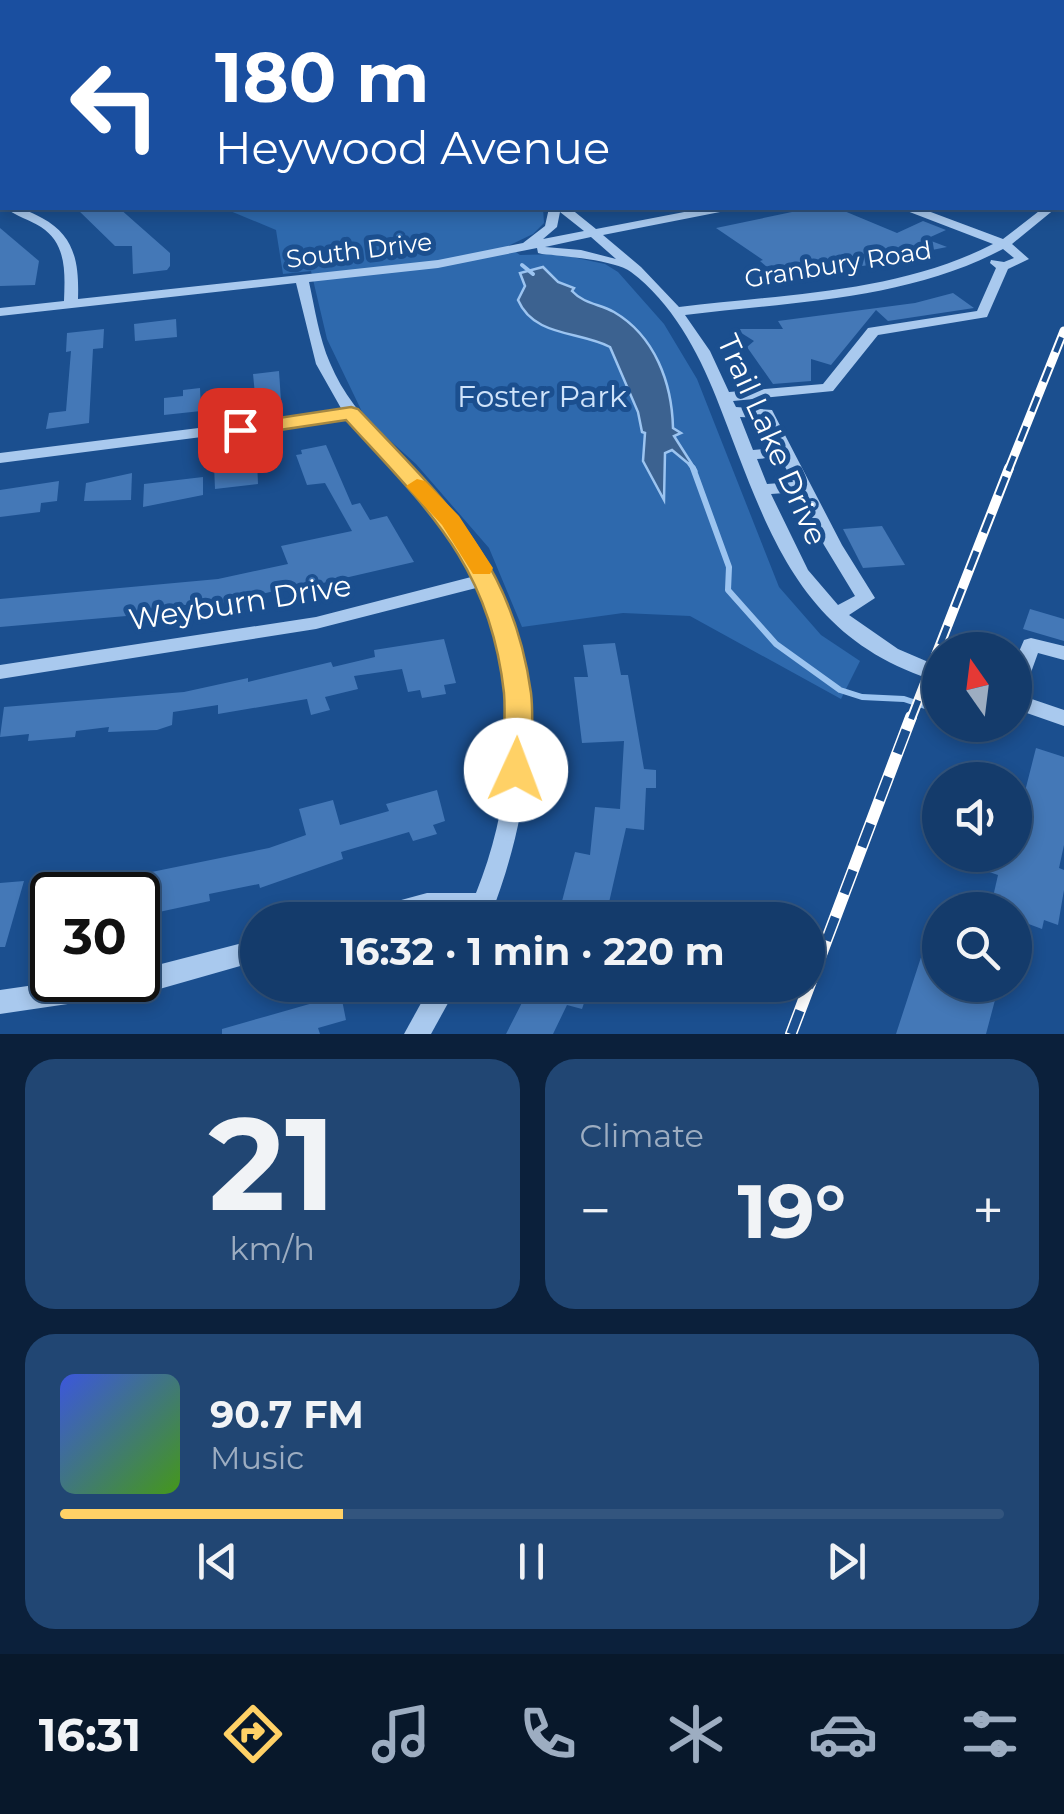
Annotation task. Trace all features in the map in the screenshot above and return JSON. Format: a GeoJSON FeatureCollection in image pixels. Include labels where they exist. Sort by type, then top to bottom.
{"type":"FeatureCollection","features":[{"type":"Feature","properties":{"kind":"street"},"geometry":{"type":"LineString","coordinates":[[14,210],[64,240],[73,259],[71,304]]}},
{"type":"Feature","properties":{"kind":"street"},"geometry":{"type":"LineString","coordinates":[[521,249],[552,227],[555,210]]}},
{"type":"Feature","properties":{"kind":"street","name":"Trail Lake Drive"},"geometry":{"type":"LineString","coordinates":[[565,210],[630,267],[675,312],[698,342],[800,576],[834,615],[884,651],[922,667]]}},
{"type":"Feature","properties":{"kind":"street","name":"South Drive"},"geometry":{"type":"LineString","coordinates":[[0,312],[417,267],[710,210]]}},
{"type":"Feature","properties":{"kind":"street"},"geometry":{"type":"LineString","coordinates":[[727,404],[828,388],[873,331],[982,314],[1003,267],[1024,259],[1005,244],[916,210]]}},
{"type":"Feature","properties":{"kind":"street","name":"Granbury Road"},"geometry":{"type":"LineString","coordinates":[[675,312],[874,285],[933,272],[1005,244],[1034,226],[1048,210]]}},
{"type":"Feature","properties":{"kind":"street"},"geometry":{"type":"LineString","coordinates":[[521,249],[582,254],[630,267]]}},
{"type":"Feature","properties":{"kind":"street"},"geometry":{"type":"LineString","coordinates":[[984,255],[1003,267]]}},
{"type":"Feature","properties":{"kind":"street"},"geometry":{"type":"LineString","coordinates":[[302,279],[322,361],[351,414],[451,521],[488,580],[516,669],[519,733],[510,811],[501,857],[485,902]]}},
{"type":"Feature","properties":{"kind":"street"},"geometry":{"type":"LineString","coordinates":[[727,404],[766,412],[832,545],[866,598],[834,615]]}},
{"type":"Feature","properties":{"kind":"street"},"geometry":{"type":"LineString","coordinates":[[0,458],[351,414]]}},
{"type":"Feature","properties":{"kind":"street"},"geometry":{"type":"LineString","coordinates":[[748,455],[786,452]]}},
{"type":"Feature","properties":{"kind":"street"},"geometry":{"type":"LineString","coordinates":[[762,489],[803,486]]}},
{"type":"Feature","properties":{"kind":"street","name":"Weyburn Drive"},"geometry":{"type":"LineString","coordinates":[[0,672],[316,623],[488,580]]}},
{"type":"Feature","properties":{"kind":"street"},"geometry":{"type":"LineString","coordinates":[[1032,644],[1064,653]]}},
{"type":"Feature","properties":{"kind":"street"},"geometry":{"type":"LineString","coordinates":[[1032,707],[1064,718]]}},
{"type":"Feature","properties":{"kind":"street"},"geometry":{"type":"LineString","coordinates":[[0,1002],[149,980],[240,955]]}},
{"type":"Feature","properties":{"kind":"street"},"geometry":{"type":"LineString","coordinates":[[417,1034],[435,1002]]}},
{"type":"Feature","properties":{"kind":"green space","name":"Foster Park"},"geometry":{"type":"Polygon","coordinates":[[[228,210],[543,210],[544,223],[533,234],[508,246],[520,255],[558,254],[605,264],[618,272],[664,324],[697,379],[779,587],[821,635],[860,661],[841,699],[690,616],[623,613],[522,627],[489,548],[416,464],[365,418],[327,339],[311,271],[283,274],[276,230],[228,210]]]}},
{"type":"Feature","properties":{"kind":"shaded area"},"geometry":{"type":"Polygon","coordinates":[[[543,267],[558,282],[574,288],[572,291],[582,299],[628,322],[658,362],[669,394],[673,428],[681,433],[674,436],[695,469],[672,450],[665,453],[664,500],[643,461],[645,433],[610,347],[546,327],[525,312],[518,300],[525,286],[520,273],[543,267]]]}},
{"type":"Feature","properties":{"kind":"building"},"geometry":{"type":"Polygon","coordinates":[[[78,210],[121,210],[170,253],[170,266],[167,270],[133,274],[132,246],[115,246],[78,210]]]}},
{"type":"Feature","properties":{"kind":"building"},"geometry":{"type":"Polygon","coordinates":[[[802,210],[842,210],[897,233],[923,221],[946,230],[926,239],[947,247],[872,262],[875,264],[781,279],[760,261],[763,260],[716,228],[802,210]]]}},
{"type":"Feature","properties":{"kind":"building"},"geometry":{"type":"Polygon","coordinates":[[[0,228],[39,261],[35,285],[0,286],[0,228]]]}},
{"type":"Feature","properties":{"kind":"building"},"geometry":{"type":"Polygon","coordinates":[[[953,293],[974,308],[888,321],[876,310],[831,365],[811,359],[811,381],[773,384],[747,347],[754,341],[735,329],[783,329],[778,321],[915,303],[953,293]]]}},
{"type":"Feature","properties":{"kind":"building"},"geometry":{"type":"Polygon","coordinates":[[[176,319],[177,337],[135,341],[134,324],[176,319]]]}},
{"type":"Feature","properties":{"kind":"building"},"geometry":{"type":"Polygon","coordinates":[[[104,329],[103,348],[93,349],[89,423],[46,429],[49,413],[66,411],[71,351],[66,352],[67,333],[104,329]]]}},
{"type":"Feature","properties":{"kind":"building"},"geometry":{"type":"Polygon","coordinates":[[[279,371],[281,401],[256,405],[253,374],[279,371]]]}},
{"type":"Feature","properties":{"kind":"building"},"geometry":{"type":"Polygon","coordinates":[[[200,388],[201,411],[164,415],[164,398],[183,396],[183,390],[200,388]]]}},
{"type":"Feature","properties":{"kind":"building"},"geometry":{"type":"Polygon","coordinates":[[[326,445],[352,505],[360,503],[370,520],[387,516],[414,562],[297,589],[296,586],[222,603],[184,605],[184,611],[0,627],[0,599],[218,579],[288,564],[281,546],[352,531],[325,483],[307,485],[296,455],[302,454],[301,450],[326,445]]]}},
{"type":"Feature","properties":{"kind":"building"},"geometry":{"type":"Polygon","coordinates":[[[257,460],[258,484],[215,489],[214,465],[257,460]]]}},
{"type":"Feature","properties":{"kind":"building"},"geometry":{"type":"Polygon","coordinates":[[[132,473],[131,500],[84,501],[86,483],[132,473]]]}},
{"type":"Feature","properties":{"kind":"building"},"geometry":{"type":"Polygon","coordinates":[[[203,477],[203,495],[143,507],[144,484],[203,477]]]}},
{"type":"Feature","properties":{"kind":"building"},"geometry":{"type":"Polygon","coordinates":[[[59,481],[57,501],[41,503],[40,512],[0,517],[0,490],[59,481]]]}},
{"type":"Feature","properties":{"kind":"building"},"geometry":{"type":"Polygon","coordinates":[[[882,526],[905,565],[863,568],[843,529],[882,526]]]}},
{"type":"Feature","properties":{"kind":"building"},"geometry":{"type":"Polygon","coordinates":[[[1030,609],[1064,619],[1064,641],[1023,629],[1030,609]]]}},
{"type":"Feature","properties":{"kind":"building"},"geometry":{"type":"Polygon","coordinates":[[[444,639],[456,683],[444,685],[446,694],[422,698],[420,690],[408,692],[402,669],[354,676],[358,689],[325,697],[330,710],[311,715],[307,699],[218,714],[218,705],[173,712],[172,725],[157,730],[108,732],[109,727],[76,731],[75,737],[28,741],[29,734],[0,737],[4,707],[184,692],[331,662],[333,667],[375,657],[374,650],[444,639]]]}},
{"type":"Feature","properties":{"kind":"building"},"geometry":{"type":"Polygon","coordinates":[[[615,643],[621,675],[628,675],[644,769],[656,770],[656,788],[646,788],[644,830],[626,828],[609,902],[562,902],[575,852],[590,855],[595,807],[620,809],[624,741],[582,743],[574,677],[588,677],[583,645],[615,643]]]}},
{"type":"Feature","properties":{"kind":"building"},"geometry":{"type":"Polygon","coordinates":[[[1036,748],[1064,757],[1064,845],[1059,868],[1064,870],[1064,890],[1058,925],[1044,920],[1042,929],[1032,925],[1032,892],[994,892],[998,875],[989,872],[1032,872],[1032,764],[1036,748]]]}},
{"type":"Feature","properties":{"kind":"building"},"geometry":{"type":"Polygon","coordinates":[[[437,790],[445,821],[433,825],[437,834],[413,841],[409,832],[341,852],[343,859],[260,888],[259,884],[209,894],[210,901],[160,912],[160,872],[151,872],[269,848],[306,835],[299,809],[333,800],[340,825],[389,811],[386,804],[437,790]]]}},
{"type":"Feature","properties":{"kind":"building"},"geometry":{"type":"Polygon","coordinates":[[[24,881],[5,947],[0,947],[0,883],[24,881]]]}},
{"type":"Feature","properties":{"kind":"building"},"geometry":{"type":"Polygon","coordinates":[[[922,954],[922,1002],[994,1002],[986,1034],[896,1034],[922,954]]]}},
{"type":"Feature","properties":{"kind":"building"},"geometry":{"type":"Polygon","coordinates":[[[316,1002],[342,1002],[346,1020],[318,1028],[320,1034],[222,1034],[222,1029],[316,1002]]]}},
{"type":"Feature","properties":{"kind":"building"},"geometry":{"type":"Polygon","coordinates":[[[522,1002],[584,1002],[582,1009],[567,1005],[553,1034],[506,1034],[522,1002]]]}},
{"type":"Feature","properties":{"kind":"waterway"},"geometry":{"type":"LineString","coordinates":[[522,265],[533,274]]}},
{"type":"Feature","properties":{"kind":"waterway"},"geometry":{"type":"LineString","coordinates":[[690,464],[693,468]]}},
{"type":"Feature","properties":{"kind":"waterway"},"geometry":{"type":"LineString","coordinates":[[693,468],[729,567],[728,590],[776,644],[840,690],[922,705]]}},
{"type":"Feature","properties":{"kind":"railway"},"geometry":{"type":"LineString","coordinates":[[1008,471],[1064,331]]}},
{"type":"Feature","properties":{"kind":"railway"},"geometry":{"type":"LineString","coordinates":[[911,719],[1009,468]]}},
{"type":"Feature","properties":{"kind":"railway"},"geometry":{"type":"LineString","coordinates":[[791,1034],[911,717]]}},
{"type":"Feature","properties":{"kind":"slow traffic"},"geometry":{"type":"LineString","coordinates":[[417,486],[451,521],[481,568]]}},
{"type":"Feature","properties":{"kind":"route"},"geometry":{"type":"LineString","coordinates":[[240,430],[351,414],[451,521],[488,580],[516,669],[516,770]]}}]}
